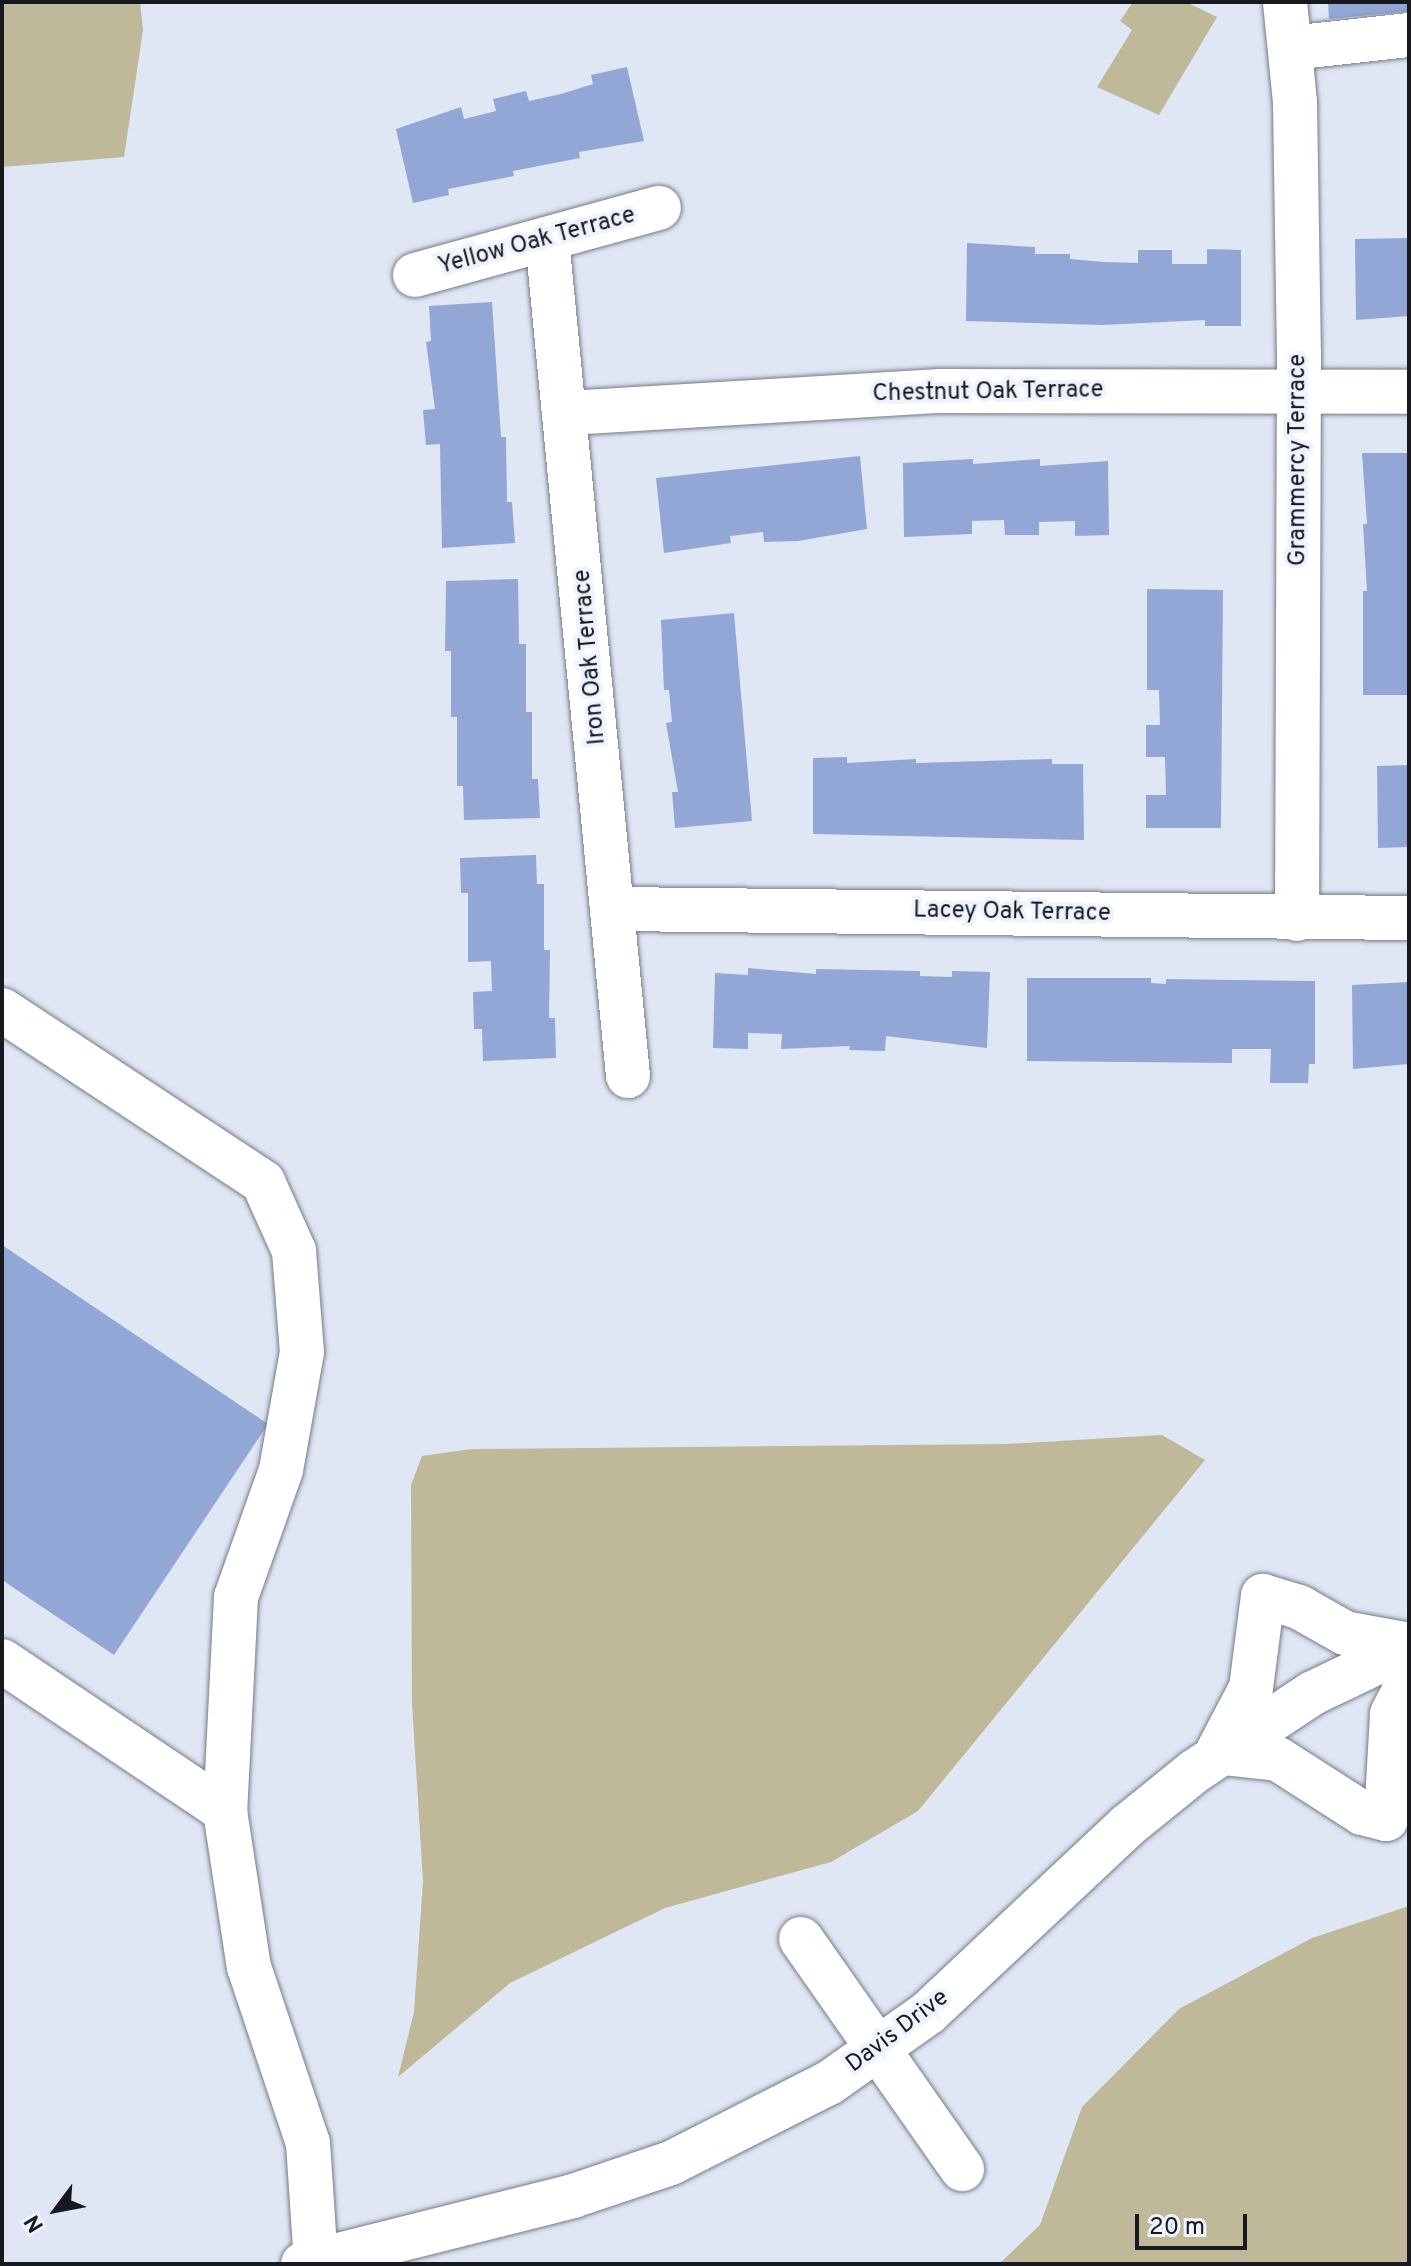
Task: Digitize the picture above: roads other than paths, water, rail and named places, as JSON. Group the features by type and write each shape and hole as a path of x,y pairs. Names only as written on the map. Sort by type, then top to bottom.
{"street":[{"name":"Grammercy Terrace","path":"1285,2 1291,48 1300,391 1297,919"},
{"path":"1291,48 1409,35"},
{"name":"Yellow Oak Terrace","path":"415,275 659,208"},
{"name":"Iron Oak Terrace","path":"547,239 568,413 628,1076"},
{"name":"Chestnut Oak Terrace","path":"568,413 940,391 1409,392"},
{"name":"Lacey Oak Terrace","path":"615,909 1409,918"},
{"path":"2,1010 263,1182 294,1251 302,1352 281,1470 236,1597 225,1811 249,1967 308,2143 312,2262"},
{"path":"1409,1646 1345,1633 1299,1607 1263,1596 1251,1688 1217,1756 1278,1759 1362,1813 1386,1819 1392,1714 1409,1680"},
{"name":"Davis Drive","path":"312,2262 573,2196 671,2163 829,2083 938,2004 1127,1826 1217,1756 1313,1693 1409,1646"},
{"path":"2,1661 225,1811"},
{"path":"801,1939 962,2169"}]}
